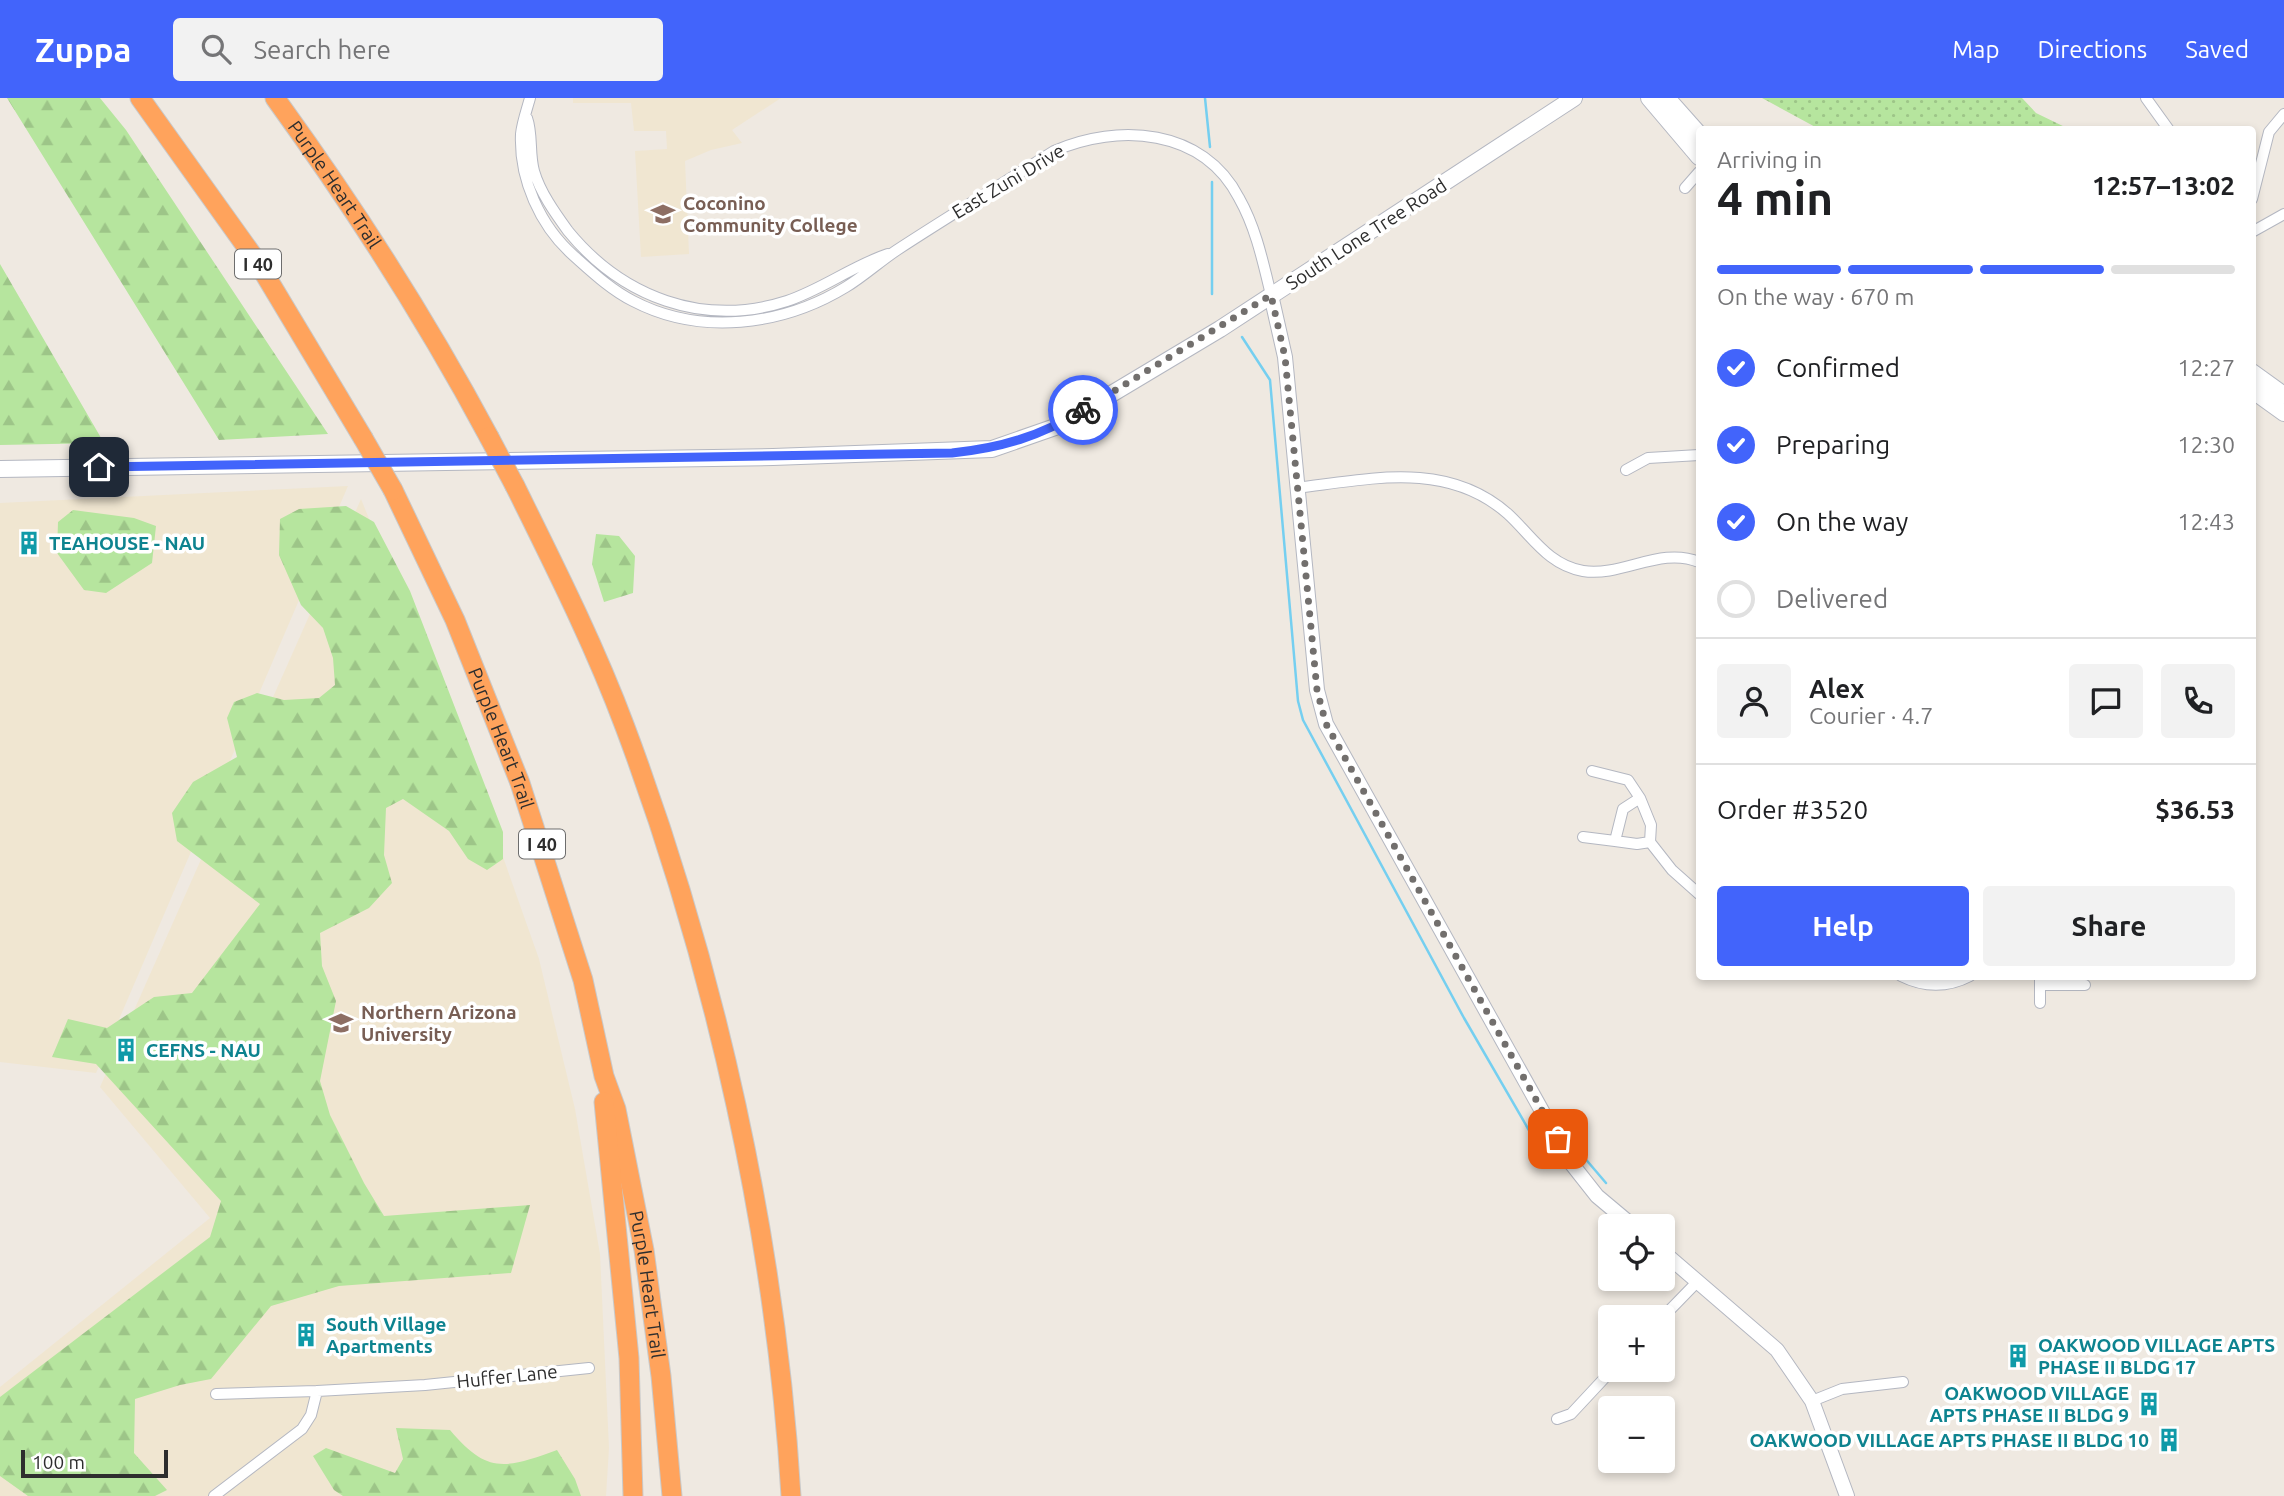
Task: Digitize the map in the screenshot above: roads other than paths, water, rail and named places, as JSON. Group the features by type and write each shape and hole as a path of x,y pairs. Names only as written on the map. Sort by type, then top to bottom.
{"highway":[{"name":"Purple Heart Trail","path":"140,98 258,263 393,490 455,620 520,783 580,970 604,1076 616,1109 644,1250 661,1376 672,1496"},
{"name":"Purple Heart Trail","path":"275,98 351,203 445,355 515,486 573,604 625,727 706,980 738,1118 769,1287 791,1496"},
{"path":"604,1076 629,1358 633,1492"}],"main road":[{"name":"South Lone Tree Road","path":"0,469 773,457 992,449 1058,426 1271,295 1574,98"},
{"path":"1649,98 1696,153"},
{"path":"1667,98 1696,131"},
{"path":"2256,375 2284,395"},
{"path":"2256,393 2284,413"}],"street":[{"name":"East Zuni Drive","path":"530,98 527,118 521,130 524,173 541,215 553,233 569,251 612,288 660,314 713,323 770,318 818,302 844,288 894,252 1054,151 1080,139 1103,134 1148,135 1174,142 1201,156 1238,195 1254,229 1285,357 1317,690 1326,724 1571,1163 1597,1196 1618,1214"},
{"path":"2146,98 2166,126"},
{"path":"2256,183 2269,132 2284,114"},
{"path":"1685,188 1696,175"},
{"path":"2256,230 2284,214"},
{"path":"1626,470 1648,458 1696,456"},
{"path":"1297,488 1401,476 1434,478 1488,500 1521,527 1546,555 1573,568 1609,571 1667,557 1696,562"},
{"path":"1592,771 1629,780 1651,825 1650,842 1672,870 1696,891"},
{"path":"1615,841 1623,809 1640,798"},
{"path":"1583,837 1637,844 1650,842"},
{"path":"1908,980 1915,984 1941,986 1958,980"},
{"path":"2040,1003 2040,981 2065,981 2085,985"},
{"path":"1675,1262 1777,1350 1812,1401 1847,1496"},
{"path":"1675,1305 1698,1281"},
{"name":"Huffer Lane","path":"216,1394 425,1385 589,1368"},
{"path":"1557,1419 1571,1414 1601,1382"},
{"path":"1812,1401 1842,1389 1903,1382"},
{"path":"214,1496 302,1429 312,1415 317,1391"}],"waterway":[{"path":"1205,98 1210,147"},
{"path":"1212,182 1212,294"},
{"path":"1242,337 1270,380 1298,701 1303,720 1464,1018 1541,1151 1549,1154"},
{"path":"1577,1149 1606,1183"}],"place":[{"name":"Coconino Community College","path":"663,214"},
{"name":"TEAHOUSE - NAU","path":"29,543"},
{"name":"Northern Arizona University","path":"341,1023"},
{"name":"CEFNS - NAU","path":"126,1050"},
{"name":"South Village Apartments","path":"306,1335"},
{"name":"OAKWOOD VILLAGE APTS PHASE II BLDG 17","path":"2018,1356"},
{"name":"OAKWOOD VILLAGE APTS PHASE II BLDG 9","path":"2149,1404"},
{"name":"OAKWOOD VILLAGE APTS PHASE II BLDG 10","path":"2169,1440"}]}
